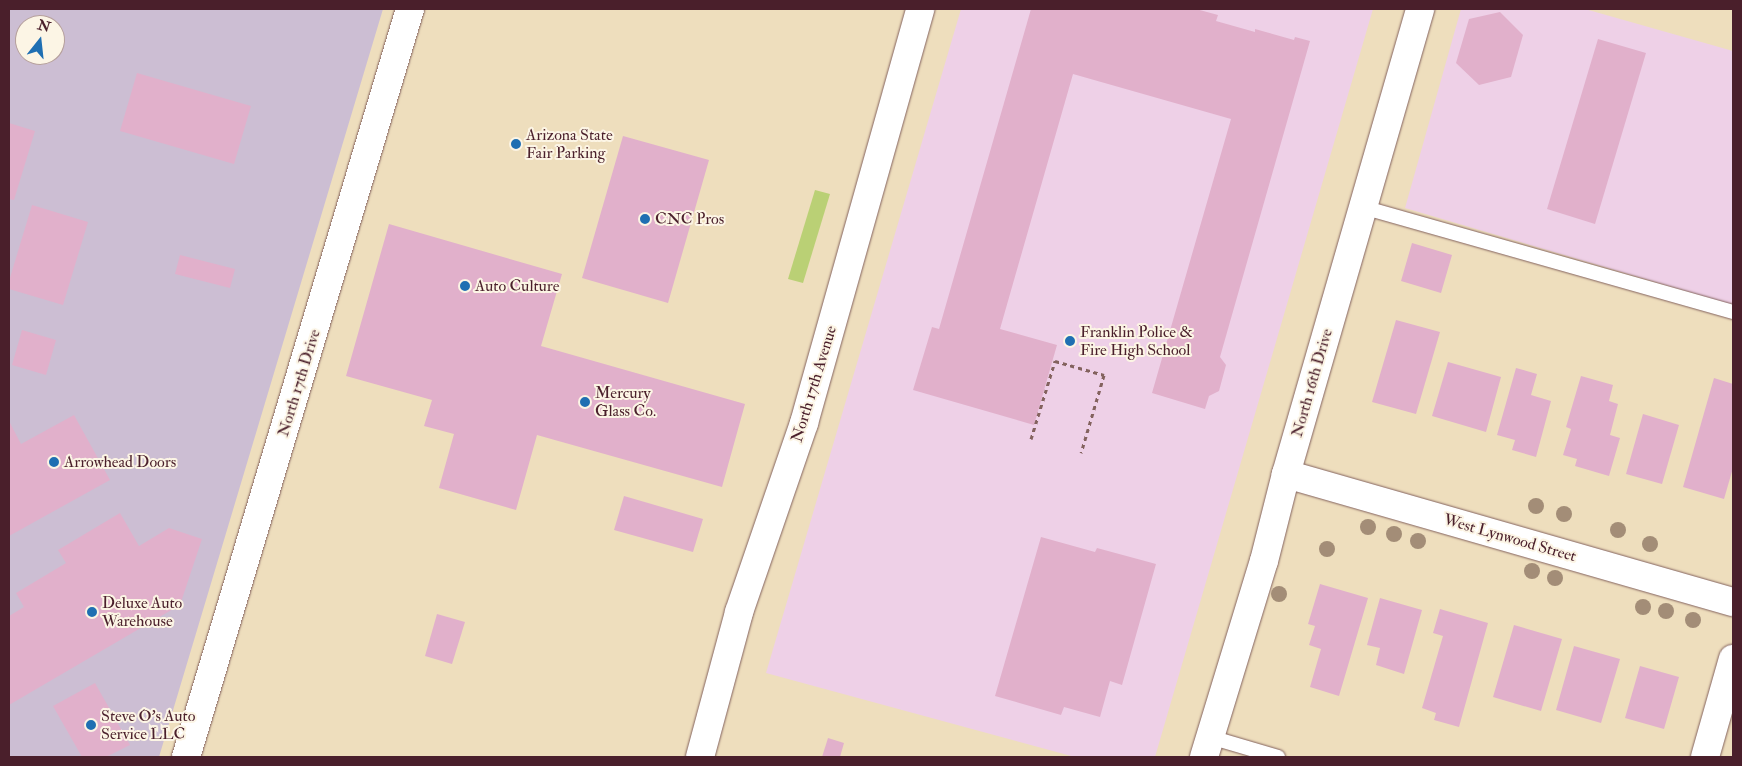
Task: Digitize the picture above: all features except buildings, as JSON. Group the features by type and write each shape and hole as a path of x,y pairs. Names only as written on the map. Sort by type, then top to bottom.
{"street":[{"name":"North 17th Drive","path":"186,757 410,9"},
{"name":"North 17th Avenue","path":"700,757 739,612 804,423 920,9"},
{"name":"North 16th Drive","path":"1207,747 1264,560 1286,474 1420,9"},
{"name":"West Lynwood Street","path":"1286,474 1733,602"},
{"path":"1705,757 1733,659"}],"lane":[{"path":"1362,207 1733,312"},
{"path":"1207,747 1278,757"}],"path":[{"path":"1031,439 1055,361 1104,374 1081,453"}],"shaded area":[{"path":"9,9 383,9 159,757 9,757"},
{"name":"Franklin Police & Fire High School","path":"961,9 1373,9 1155,757 1075,757 766,673"},
{"path":"1461,9 1585,9 1733,51 1733,305 1405,208"}],"green space":[{"path":"815,190 830,194 803,283 788,279"}],"place":[{"name":"Arizona State Fair Parking","path":"516,144"},
{"name":"CNC Pros","path":"645,219"},
{"name":"Auto Culture","path":"465,286"},
{"name":"Franklin Police & Fire High School","path":"1070,341"},
{"name":"Mercury Glass Co.","path":"585,402"},
{"name":"Arrowhead Doors","path":"54,462"},
{"name":"Deluxe Auto Warehouse","path":"92,612"},
{"name":"Steve O's Auto Service LLC","path":"91,725"}]}
